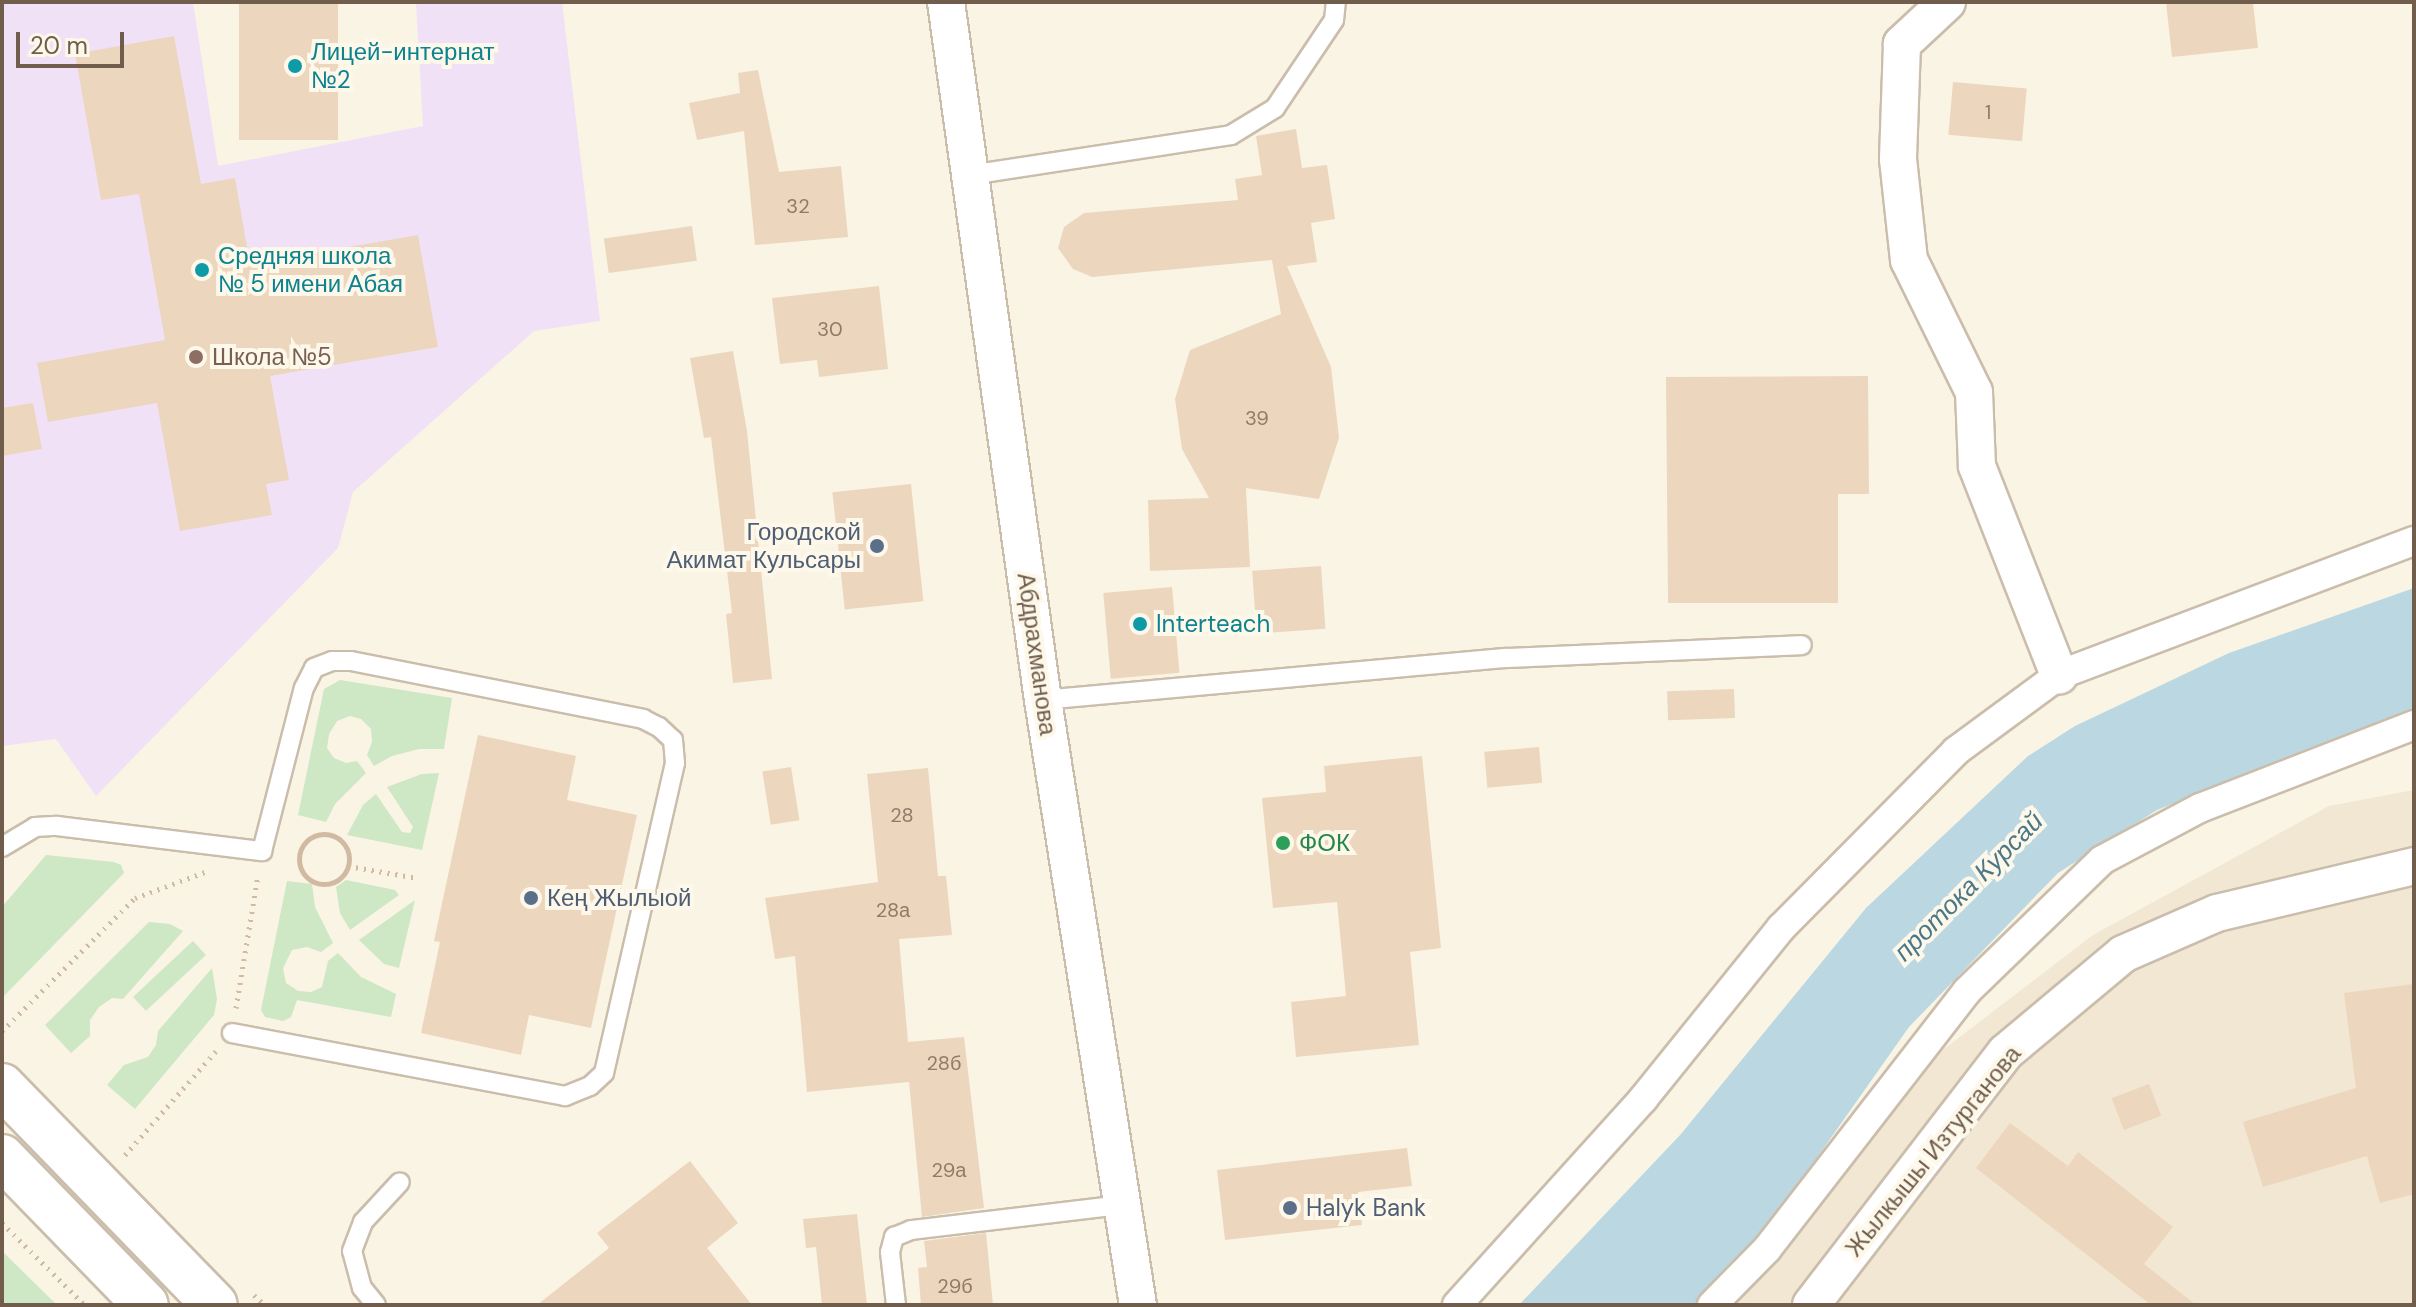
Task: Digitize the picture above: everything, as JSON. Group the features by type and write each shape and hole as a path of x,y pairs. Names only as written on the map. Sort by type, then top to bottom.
{"street":[{"name":"Абдрахманова","path":"946,2 1043,700 1138,1305"},
{"path":"1947,2 1902,44 1898,159 1909,260 1974,392 1977,466 2059,675"},
{"path":"1457,1305 1643,1099 1781,928 1956,751 2059,675 2414,541"},
{"path":"1712,1305 1767,1249 1967,991 2102,860 2200,808 2414,725"},
{"name":"Жылкышы Изтурганова","path":"1811,1305 2006,1052 2123,954 2217,913 2414,866"},
{"path":"2,1086 215,1305"},
{"path":"2,1157 146,1305"}],"lane":[{"path":"970,175 1231,135 1275,108 1328,30 1336,2"},
{"path":"1043,700 1506,658 1802,645"},
{"path":"2,847 35,827 57,826 262,851 304,688 314,668 332,661 351,661 643,719 659,727 673,740 675,763 604,1073 590,1086 565,1096 232,1033"},
{"path":"376,1305 362,1288 352,1251 363,1222 400,1182"},
{"path":"896,1305 890,1252 894,1237 902,1233 1122,1205"}],"path":[{"path":"319,835 336,837 347,849 348,866 339,879 331,883 316,882 300,866 301,850 319,835"},
{"path":"2,1031 135,898 262,851 232,1033 120,1162"},
{"path":"348,866 418,878"},
{"path":"2,1223 85,1305"}],"shaded area":[{"path":"2,2 193,2 218,166 423,126 416,2 562,2 600,321 534,331 353,492 338,548 96,796 56,739 2,746"},
{"path":"2414,790 2414,1305 1729,1305 1905,1079 2093,935 2329,806"}],"green space":[{"path":"340,680 452,698 444,749 419,749 392,756 374,766 367,755 372,742 371,729 361,719 350,716 337,721 329,734 327,748 334,758 346,763 357,761 366,773 335,804 326,822 298,815 324,689"},
{"path":"439,773 422,850 347,835 363,805 376,794 402,832 410,833 413,827 387,787 422,774"},
{"path":"46,855 114,862 121,865 124,873 2,998 2,907"},
{"path":"346,880 395,890 399,895 350,930 340,913 336,887"},
{"path":"287,881 312,884 315,907 333,943 321,952 307,947 292,950 283,968 286,983 298,991 311,992 322,987 328,961 338,953 361,977 396,994 391,1017 297,1000 291,1017 283,1021 265,1017 261,1010"},
{"path":"415,900 399,968 384,964 359,940"},
{"path":"149,922 170,924 183,931 123,999 112,998 99,1007 90,1020 90,1036 71,1053 45,1025"},
{"path":"193,941 206,955 146,1011 133,997"},
{"path":"212,968 217,999 214,1015 135,1109 107,1085 124,1065 148,1057 156,1045 158,1031"},
{"path":"2,1251 57,1305 2,1305"}],"water":[{"name":"протока Курсай","path":"2414,588 2414,709 2157,810 2058,873 1909,1027 1759,1240 1695,1305 1519,1305 1681,1134 1866,908 2028,756 2075,726 2229,653"}],"building":[{"name":"Лицей-интернат №2","path":"239,2 338,2 338,140 239,140"},
{"path":"2166,2 2253,2 2258,48 2172,57"},
{"name":"Средняя школа № 5 имени Абая","path":"174,36 201,184 235,178 250,264 418,235 438,347 270,376 289,480 266,484 272,515 180,531 157,403 48,422 37,363 165,340 139,194 101,200 75,54"},
{"path":"758,70 779,172 841,166 848,237 755,245 744,131 697,140 689,103 740,93 738,73"},
{"path":"1953,82 2027,88 2022,141 1948,135"},
{"path":"1296,129 1302,168 1327,165 1335,219 1311,223 1317,262 1287,266 1331,367 1339,438 1319,499 1246,488 1250,567 1150,571 1148,500 1209,498 1182,449 1175,399 1190,350 1281,314 1272,260 1092,277 1073,269 1058,248 1064,227 1084,213 1238,200 1235,179 1262,175 1256,136"},
{"path":"692,226 697,261 609,273 604,238"},
{"path":"879,286 888,369 819,377 817,360 780,364 772,298"},
{"path":"733,351 747,431 772,679 733,683 726,614 732,613 711,437 704,438 690,358"},
{"path":"1868,376 1869,494 1838,494 1838,603 1668,603 1666,377"},
{"path":"33,403 42,449 2,456 2,408"},
{"name":"Городской Акимат Кульсары","path":"911,484 923,601 845,610 832,492"},
{"path":"1321,566 1325,629 1257,634 1252,571"},
{"name":"Interteach","path":"1172,587 1179,673 1111,679 1103,593"},
{"path":"1734,689 1735,718 1668,720 1667,691"},
{"name":"Кең Жылыой","path":"478,735 576,756 567,800 637,815 591,1028 529,1015 521,1055 421,1033 440,942 434,941"},
{"path":"1539,747 1542,783 1487,788 1484,752"},
{"path":"1422,756 1441,948 1410,952 1419,1045 1296,1057 1291,1002 1346,996 1337,902 1273,908 1262,798 1326,792 1324,766"},
{"path":"791,767 799,820 771,825 762,772"},
{"path":"928,768 938,876 946,876 952,935 899,939 908,1042 964,1037 984,1208 922,1217 909,1082 807,1092 795,956 775,959 765,898 878,882 867,774"},
{"path":"2414,984 2414,1194 2380,1203 2367,1156 2263,1187 2243,1122 2356,1088 2344,993"},
{"path":"2149,1084 2161,1116 2124,1130 2112,1098"},
{"path":"2010,1123 2068,1166 2078,1152 2173,1227 2144,1264 2196,1305 2151,1305 1976,1168"},
{"name":"Halyk Bank","path":"1407,1148 1412,1186 1358,1192 1362,1225 1225,1240 1217,1170"},
{"path":"690,1161 738,1223 707,1248 752,1305 537,1305 609,1248 597,1233"},
{"path":"857,1214 867,1305 822,1305 816,1247 806,1248 803,1219"},
{"path":"986,1233 993,1305 921,1305 918,1268 927,1267 924,1241"}],"place":[{"name":"Лицей-интернат №2","path":"295,66"},
{"name":"Средняя школа № 5 имени Абая","path":"202,270"},
{"name":"Школа №5","path":"196,357"},
{"name":"Городской Акимат Кульсары","path":"877,546"},
{"name":"Interteach","path":"1140,624"},
{"name":"ФОК","path":"1283,843"},
{"name":"Кең Жылыой","path":"531,898"},
{"name":"Halyk Bank","path":"1290,1208"}]}
